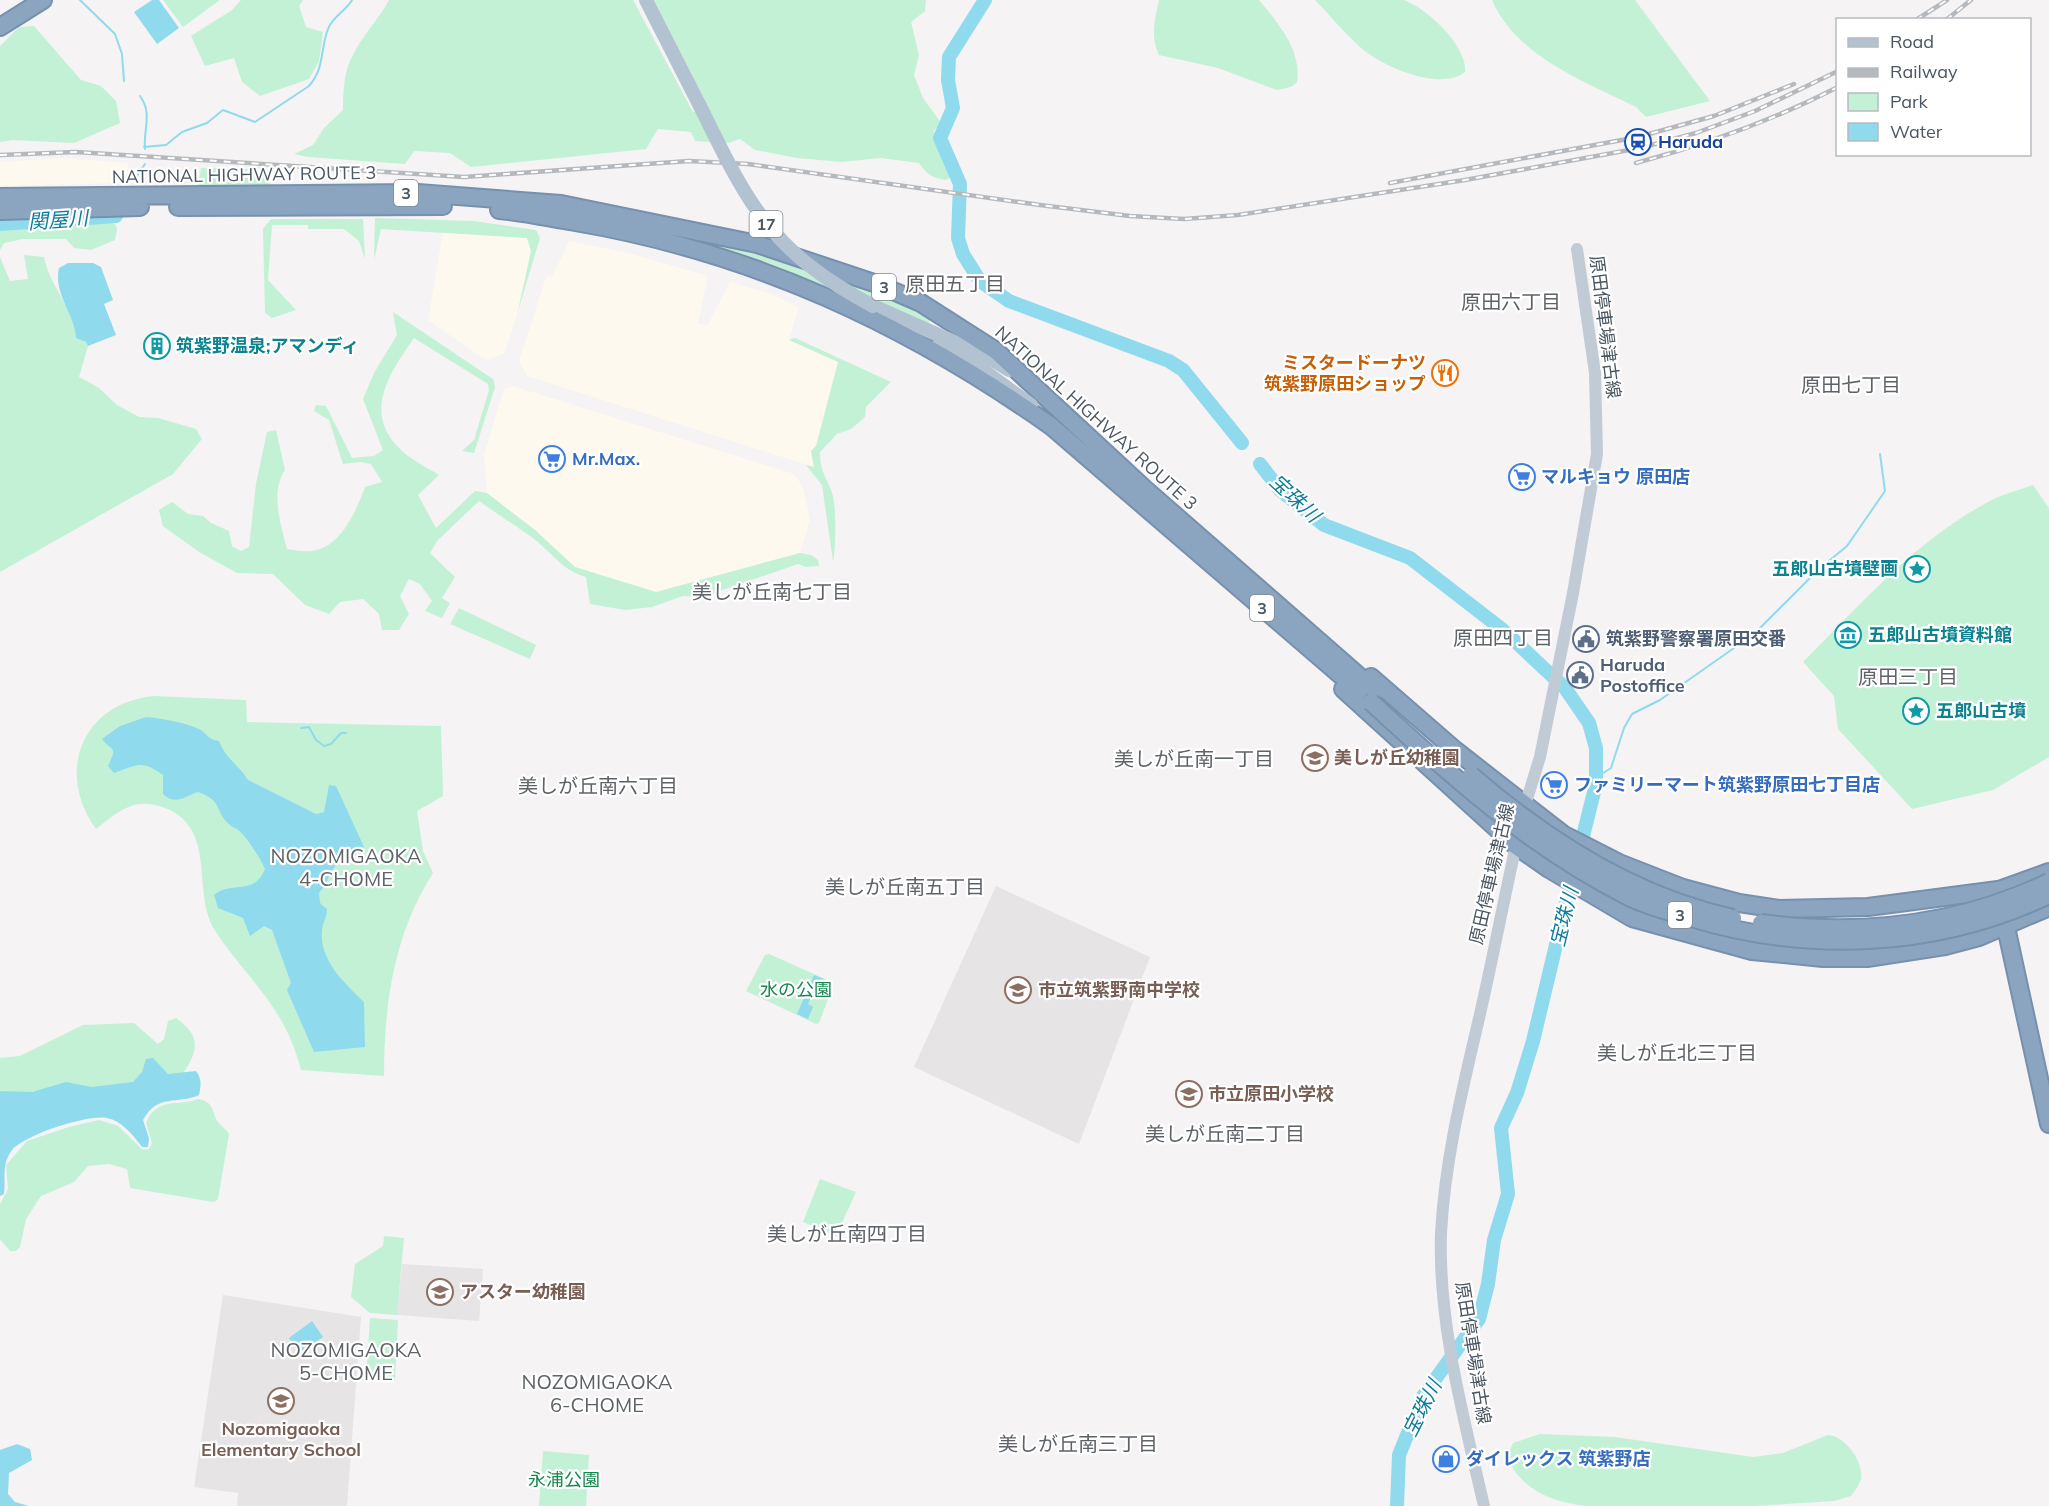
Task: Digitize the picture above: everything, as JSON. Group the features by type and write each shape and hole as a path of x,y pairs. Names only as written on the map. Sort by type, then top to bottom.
{"highway":[{"path":"0,25 24,0"},
{"path":"0,25 43,0"},
{"name":"NATIONAL HIGHWAY ROUTE 3","path":"0,197 418,193 561,204 757,244 877,284 921,303 996,351 1139,493"},
{"name":"NATIONAL HIGHWAY ROUTE 3","path":"0,211 415,204 508,211 628,231 726,258 828,296 938,353 998,389 1051,426 1165,512 1380,703 1511,824 1588,875 1629,897 1714,925 1797,940 1842,942 1879,941 1959,927 2049,895"},
{"name":"NATIONAL HIGHWAY ROUTE 3","path":"1165,512 1187,544 1380,703 1544,833 1593,864 1674,901 1718,915 1801,928 1878,929 1916,924 1985,908 2049,882"},
{"path":"1380,703 1455,750 1573,840 1618,863 1683,888 1739,903 1779,909 1868,907 1998,890"},
{"path":"1380,703 1516,846 1549,869 1632,918 1752,951 1822,958 1868,958 1930,950 2006,926 2049,907"},
{"path":"1544,833 1618,871 1652,884 1713,901 1812,920 1834,921 1931,910 1972,901 2049,872"},
{"path":"1998,890 2049,1124"},
{"path":"1629,897 1646,912 1709,935 1781,947 1825,951 1930,950"}],"main road":[{"name":"17","path":"646,0 740,187 787,249 816,273 873,306 1004,366 1055,408"},
{"name":"原田停車場津古線","path":"1484,1506 1456,1378 1444,1306 1441,1234 1447,1171 1458,1105 1525,805 1540,757 1573,593 1597,454 1594,362 1577,249"},
{"name":"17","path":"890,314 1009,387 1029,402 1051,426"}],"shaded area":[{"path":"62,158 128,163 128,173 120,176 118,183 0,186 0,162"},
{"path":"443,232 527,238 531,251 518,311 505,353 487,361 428,320"},
{"path":"569,241 629,253 708,276 698,323 707,326 730,282 766,292 799,307 789,340 839,362 816,447 811,451 814,467 527,376 519,361 546,277 553,275"},
{"path":"513,386 794,474 803,487 810,520 800,553 656,592 575,567 535,530 487,493 484,455 504,389"},
{"path":"996,886 1150,957 1079,1144 914,1067"},
{"name":"アスター幼稚園","path":"402,1264 483,1269 479,1321 397,1315"},
{"name":"Nozomigaoka Elementary School","path":"223,1295 361,1317 347,1506 237,1506 238,1493 194,1487"}],"green space":[{"path":"163,0 220,0 183,27"},
{"path":"241,0 303,0 299,6 306,27 323,32 319,61 309,79 260,96 242,82 234,58 205,66 191,36 232,10"},
{"path":"389,0 633,0 693,112 708,106 654,0 926,0 925,11 911,22 919,55 914,75 923,98 941,123 934,131 936,142 952,175 947,180 938,178 928,173 919,163 881,158 842,162 797,158 755,150 740,139 728,143 695,141 691,132 658,129 646,149 471,167 450,153 414,151 405,164 294,154 313,145 324,128 343,110 345,82 350,61"},
{"path":"1159,0 1259,0 1281,28 1292,48 1298,70 1297,82 1291,87 1277,90 1218,68 1159,55 1154,35"},
{"path":"1315,0 1404,0 1413,4 1434,19 1453,40 1460,51 1465,72 1441,79 1426,78 1396,69 1360,47"},
{"path":"1492,0 1635,0 1710,101 1646,117 1636,107 1574,77 1535,52 1517,37 1503,20"},
{"path":"34,26 81,80 101,86 116,101 120,123 74,143 13,140 0,142 0,46 19,27"},
{"path":"201,168 269,170 270,186 198,186"},
{"path":"375,218 473,221 536,230 540,238 518,311 531,251 527,238 381,229 374,260"},
{"path":"271,219 363,219 365,259 359,241 344,229 308,229 308,225 272,225 268,280 296,310 272,318 265,313 263,229"},
{"path":"105,221 115,224 117,229 115,240 91,250 74,248 66,239 23,239 4,243 0,250 0,227"},
{"path":"645,227 750,248 872,288 932,318 927,325 872,298 864,306 745,256"},
{"path":"24,255 44,257 51,278 75,327 76,338 87,342 88,346 79,377 99,388 117,405 139,417 158,418 196,429 202,439 173,474 0,572 0,257 10,281 28,279"},
{"path":"393,312 493,379 495,387 474,453 462,451 474,440 489,390 488,384 414,338 389,379 381,407 383,421 389,435 404,453 439,475 418,495 436,528 475,491 487,493 535,530 575,567 656,592 800,553 811,555 818,560 819,566 806,567 798,564 702,597 683,596 652,607 625,610 590,604 586,577 570,570 530,536 479,501 438,540 430,553 455,577 442,598 450,603 442,618 425,611 432,601 420,584 409,579 400,596 409,614 399,630 382,630 379,614 363,599 340,602 329,614 305,605 273,574 237,573 199,552 163,526 159,510 172,502 188,514 203,516 211,523 229,531 232,546 241,551 249,547 256,484 267,432 276,430 285,470 278,488 278,509 287,549 308,551 322,548 339,536 352,517 365,487 382,482 371,464 360,462 343,464 329,420 314,411 316,405 326,406 352,458 374,456 383,450 363,399 374,373 397,335"},
{"path":"795,338 891,382 866,407 865,417 851,429 837,434 820,452 823,471 834,502 833,561 822,485 806,465 814,467 811,451 816,446 838,362 789,340"},
{"path":"2033,485 2049,508 2049,757 1993,790 1912,809 1838,729 1834,696 1803,662 1891,574 1938,534 1963,516 1990,501"},
{"path":"459,608 536,645 530,659 450,624"},
{"path":"154,696 246,700 247,722 441,726 443,796 417,811 423,851 433,873 409,920 400,945 389,996 384,1076 301,1070 294,1048 276,1011 216,932 205,900 198,846 192,831 182,818 165,808 154,805 136,805 120,811 96,829 84,807 78,785 77,764 83,744 93,726 109,712 129,701"},
{"name":"水の公園","path":"769,954 832,982 833,986 819,1023 816,1024 746,991 765,955"},
{"path":"176,1018 191,1032 195,1046 194,1053 180,1078 146,1078 123,1087 49,1090 0,1096 0,1058 20,1056 83,1025 134,1023 158,1044 164,1039 168,1021"},
{"path":"198,1099 208,1103 217,1120 229,1134 218,1199 214,1202 130,1188 127,1169 109,1164 88,1166 74,1182 41,1196 26,1219 20,1247 16,1251 10,1251 0,1239 0,1204 8,1189 6,1165 27,1141 99,1120 118,1126 143,1150 149,1149 152,1143 146,1123 156,1109 169,1104"},
{"path":"820,1179 856,1192 836,1236 803,1222"},
{"path":"384,1236 404,1238 397,1315 370,1313 351,1297 355,1264 383,1246"},
{"path":"370,1318 398,1320 395,1381 366,1379"},
{"path":"1540,1434 1615,1437 1753,1457 1783,1453 1828,1435 1841,1440 1852,1451 1859,1465 1861,1479 1851,1496 1834,1501 1755,1506 1586,1506 1550,1498 1539,1493 1513,1469 1507,1457 1513,1443"},
{"name":"永浦公園","path":"543,1451 589,1455 586,1506 539,1506"}],"water":[{"path":"152,0 159,0 179,28 157,44 134,12"},
{"path":"68,263 93,263 101,267 113,300 104,304 116,335 88,346 86,342 76,338 75,329 59,287 59,268"},
{"path":"146,717 173,721 199,729 212,739 219,741 248,780 316,814 324,812 329,785 336,786 364,847 336,865 319,893 320,903 327,909 322,928 322,942 335,971 364,1002 365,1047 314,1052 287,990 291,983 272,930 264,926 250,936 243,918 218,908 214,895 221,891 255,883 265,869 249,842 241,832 225,820 215,803 206,795 198,792 176,800 167,798 163,794 163,775 150,767 139,765 114,773 108,766 113,752 102,739 120,726"},
{"path":"814,975 826,980 820,993 814,991 808,1004 813,1007 808,1019 797,1014"},
{"path":"153,1058 168,1074 196,1071 201,1085 199,1095 162,1103 149,1112 143,1120 149,1138 148,1147 142,1147 122,1125 107,1118 72,1122 29,1138 12,1150 5,1166 4,1194 0,1196 0,1091 32,1092 66,1082 92,1087 133,1082 142,1072 146,1059"},
{"path":"312,1321 323,1337 299,1354 289,1338"},
{"path":"17,1444 30,1449 32,1460 9,1473 8,1494 15,1502 29,1506 0,1506 0,1450"}],"waterway":[{"path":"80,0 115,34 122,54 124,81"},
{"path":"144,147 166,145 182,132 207,123 223,110 255,122 309,86 318,72 330,25 352,0"},
{"name":"宝珠川","path":"985,0 949,57 948,80 953,108 940,138 960,184 958,238 963,254 980,281 1009,301 1169,361 1183,370 1242,443"},
{"path":"140,96 147,115 145,149"},
{"path":"137,176 145,164"},
{"path":"123,182 128,177"},
{"name":"関屋川","path":"0,224 116,216"},
{"path":"1597,777 1611,768 1624,728 1632,714 1660,700 1754,634 1818,570 1847,546 1885,491 1880,454"},
{"name":"宝珠川","path":"1260,464 1280,490 1324,525 1410,558 1503,630 1565,688 1589,723 1596,748 1596,784 1579,852"},
{"path":"301,728 309,727 316,740 324,746 331,744 341,733 346,733"},
{"name":"宝珠川","path":"1397,1506 1399,1455 1423,1396 1479,1319 1488,1284 1494,1240 1508,1194 1501,1128 1517,1093 1533,1041 1573,874"}],"railway":[{"path":"1919,18 1947,0"},
{"path":"1948,18 1971,0"},
{"path":"0,155 76,152 464,177 689,161 748,164 1040,205 1130,216 1184,219 1238,215 1465,180 1640,148 1696,133 1755,111 1836,72"},
{"path":"1390,183 1638,137 1714,116 1794,84"},
{"path":"1636,163 1739,131 1789,111 1836,88"}],"place":[{"name":"Haruda","path":"1638,142"},
{"name":"筑紫野温泉;アマンディ","path":"157,346"},
{"name":"ミスタードーナツ 筑紫野原田ショップ","path":"1445,373"},
{"name":"Mr.Max.","path":"552,459"},
{"name":"マルキョウ 原田店","path":"1522,477"},
{"name":"五郎山古墳壁画","path":"1917,569"},
{"name":"五郎山古墳資料館","path":"1848,635"},
{"name":"筑紫野警察署原田交番","path":"1586,639"},
{"name":"Haruda Postoffice","path":"1580,675"},
{"name":"五郎山古墳","path":"1916,711"},
{"name":"美しが丘幼稚園","path":"1315,758"},
{"name":"ファミリーマート筑紫野原田七丁目店","path":"1554,785"},
{"name":"市立筑紫野南中学校","path":"1018,990"},
{"name":"市立原田小学校","path":"1189,1094"},
{"name":"アスター幼稚園","path":"440,1292"},
{"name":"Nozomigaoka Elementary School","path":"281,1401"},
{"name":"ダイレックス 筑紫野店","path":"1446,1459"}],"district":[{"name":"原田五丁目","path":"955,284"},
{"name":"原田六丁目","path":"1511,302"},
{"name":"原田七丁目","path":"1851,385"},
{"name":"美しが丘南七丁目","path":"772,592"},
{"name":"原田四丁目","path":"1503,638"},
{"name":"原田三丁目","path":"1908,677"},
{"name":"美しが丘南一丁目","path":"1194,759"},
{"name":"美しが丘南六丁目","path":"598,786"},
{"name":"NOZOMIGAOKA 4-CHOME","path":"346,868"},
{"name":"美しが丘南五丁目","path":"905,887"},
{"name":"美しが丘北三丁目","path":"1677,1053"},
{"name":"美しが丘南二丁目","path":"1225,1134"},
{"name":"美しが丘南四丁目","path":"847,1234"},
{"name":"NOZOMIGAOKA 5-CHOME","path":"346,1362"},
{"name":"NOZOMIGAOKA 6-CHOME","path":"597,1394"},
{"name":"美しが丘南三丁目","path":"1078,1444"}]}
